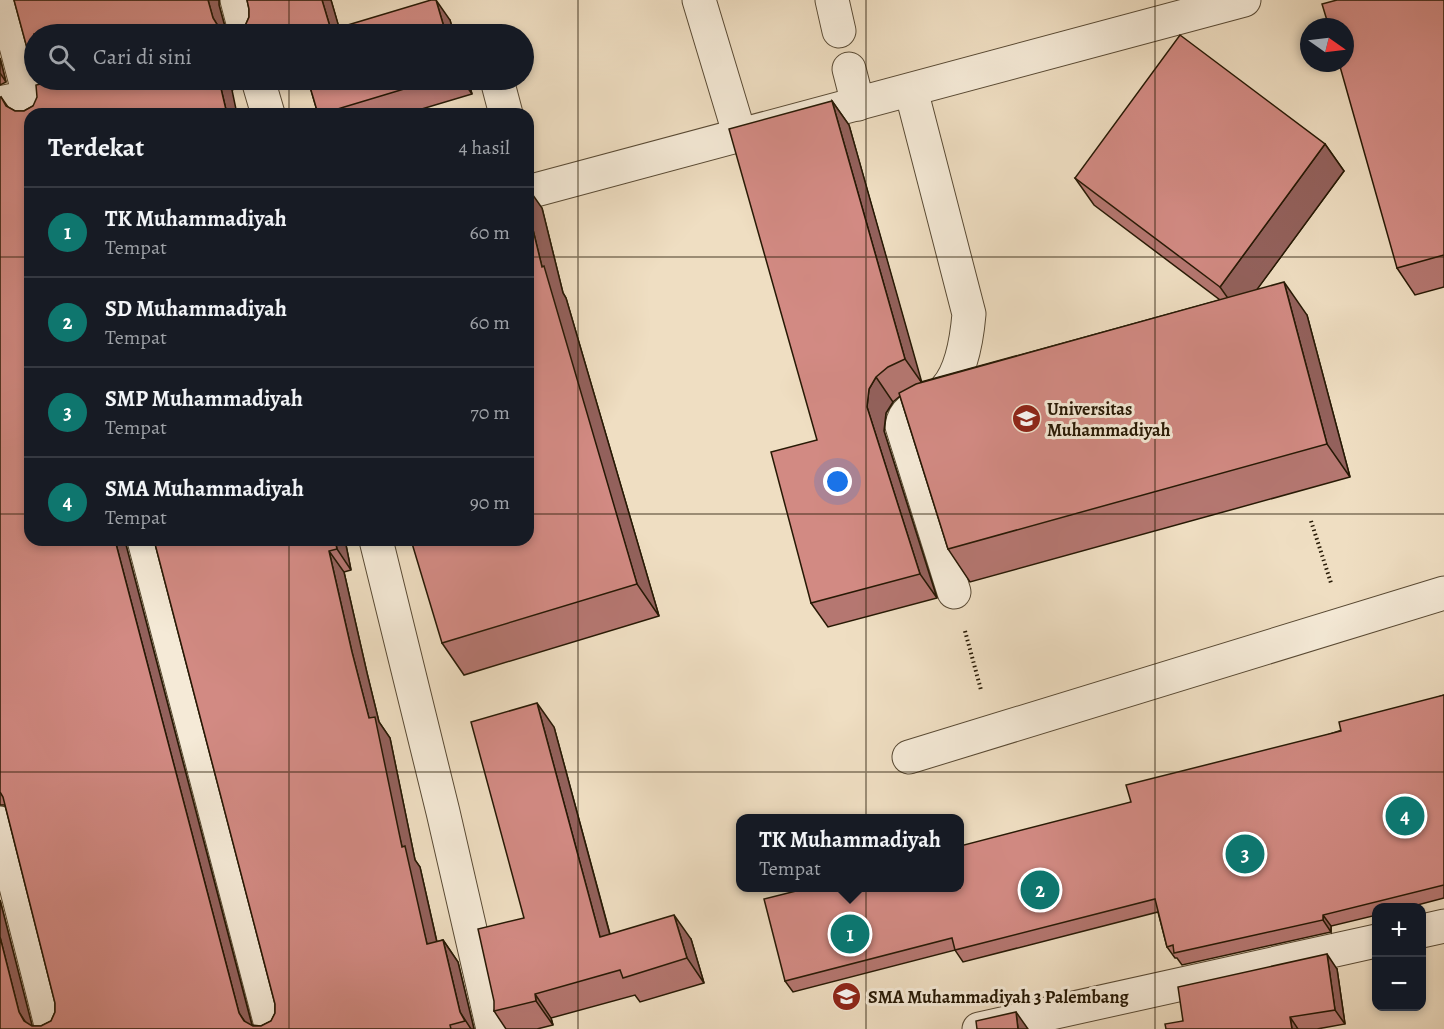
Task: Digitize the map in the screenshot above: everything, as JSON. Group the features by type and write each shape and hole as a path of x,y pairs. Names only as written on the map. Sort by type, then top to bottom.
{"street":[{"path":"4,0 21,103 55,90"},
{"path":"237,0 243,24"},
{"path":"699,0 740,136"},
{"path":"534,190 1244,0"},
{"path":"849,69 858,104"},
{"path":"261,90 266,108"},
{"path":"500,90 504,108"},
{"path":"911,90 969,314 968,330 956,372 948,387 944,392 909,411 903,417 902,426 954,592"},
{"path":"146,546 272,1029"},
{"path":"377,546 443,812 493,1029"},
{"path":"909,757 1444,593"},
{"path":"0,823 52,1029"},
{"path":"1426,930 1444,926"},
{"path":"979,1029 1372,942"}],"path":[{"path":"1311,521 1344,624"},
{"path":"954,592 982,694"}],"building":[{"path":"14,0 208,0 217,24 24,24 24,37"},
{"path":"247,0 322,0 329,24 246,24 249,17"},
{"path":"431,0 436,0 443,24 351,24"},
{"path":"1337,0 1444,0 1444,255 1397,268 1342,72 1354,72 1354,18 1326,18 1322,4"},
{"path":"1180,35 1325,144 1220,287 1075,178"},
{"path":"36,90 221,90 226,108 29,108 33,106 37,97"},
{"path":"311,90 401,90 341,108 316,108"},
{"path":"0,98 6,106 15,111 24,111 24,546 117,546 239,1013 244,1021 253,1026 261,1026 271,1021 275,1013 275,1004 156,546 336,546 337,549 329,551 352,652 369,718 375,717 402,847 405,846 427,944 443,940 460,1012 465,1021 450,1025 451,1029 0,1029 0,937 19,1012 24,1021 32,1026 41,1026 51,1021 55,1012 55,1003 0,792"},
{"path":"832,101 905,359 888,367 876,377 869,389 867,407 920,574 811,603 771,452 817,440 729,129"},
{"path":"534,234 637,584 442,643 413,546 534,546"},
{"path":"1284,282 1327,444 948,549 899,393 916,384"},
{"path":"1444,695 1444,885 1323,915 1323,920 1174,953 1173,945 1167,947 1155,899 955,950 952,938 785,981 764,899 792,892 964,892 964,845 1131,802 1126,785 1341,731 1339,722"},
{"path":"537,703 600,937 674,915 687,958 623,978 620,970 535,994 536,1001 494,1011 494,1001 478,929 524,918 471,722"},
{"path":"1327,954 1335,1010 1290,1017 1292,1029 1166,1029 1165,1024 1183,1021 1178,987"},
{"path":"1016,1012 1018,1029 977,1029 976,1021"}],"place":[{"name":"Universitas Muhammadiyah","path":"1026,419"},
{"name":"SMA Muhammadiyah","path":"1405,816"},
{"name":"SMP Muhammadiyah","path":"1245,854"},
{"name":"SD Muhammadiyah","path":"1040,890"},
{"name":"TK Muhammadiyah","path":"850,934"},
{"name":"SMA Muhammadiyah 3 Palembang","path":"847,997"}]}
